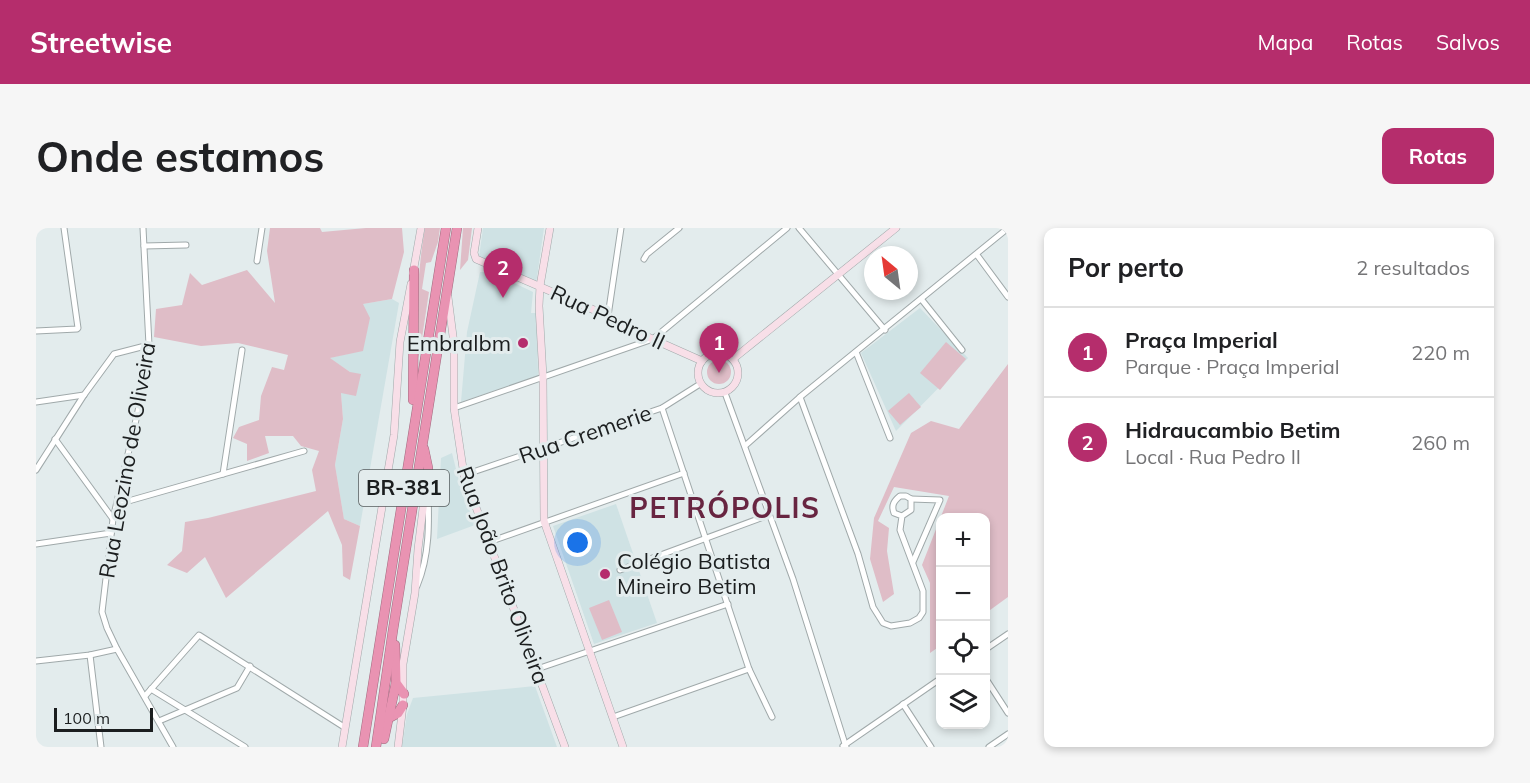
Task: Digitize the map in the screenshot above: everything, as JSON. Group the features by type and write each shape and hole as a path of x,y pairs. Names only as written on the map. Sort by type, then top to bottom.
{"highway":[{"name":"BR-381","path":"363,747 446,228"},
{"name":"BR-381","path":"376,747 457,228"},
{"name":"BR-381","path":"409,456 414,392 412,301 414,270"},
{"name":"BR-381","path":"423,444 428,468"},
{"path":"382,747 396,683 393,630"},
{"path":"396,683 404,694"},
{"path":"387,719 398,713 403,705"}],"street":[{"path":"36,331 76,329 79,325 64,228"},
{"name":"Rua Leozino de Oliveira","path":"143,228 149,345 144,386 113,519 102,612 106,628 117,649 173,747"},
{"path":"257,261 262,228"},
{"name":"BR-381","path":"344,727 394,435 400,342 421,228"},
{"name":"Rua Pedro II","path":"478,228 474,253 476,259 608,316 702,361"},
{"path":"550,228 540,286 544,521 623,747"},
{"path":"608,316 621,228"},
{"path":"644,259 679,228"},
{"path":"454,408 652,339 787,228"},
{"path":"799,228 885,330"},
{"path":"733,359 896,228"},
{"path":"746,445 800,397 1008,228"},
{"path":"144,246 186,245"},
{"path":"977,255 1008,297"},
{"name":"Rua João Brito Oliveira","path":"447,292 454,344 454,408 464,475 565,747"},
{"path":"922,300 962,350"},
{"path":"36,470 84,395 114,354 149,345"},
{"path":"223,474 242,350"},
{"path":"856,352 890,438"},
{"path":"721,353 733,359 737,364 738,378 731,389 725,393 711,393 700,384 698,372 702,361 707,356 721,353"},
{"name":"Rua Cremerie","path":"464,475 662,408 700,384"},
{"path":"725,393 746,445 810,629 844,746 936,682"},
{"path":"36,402 84,395"},
{"path":"800,397 858,554 873,607 883,623 891,626 902,626 919,618 923,612 923,591 900,530 902,516"},
{"path":"662,408 749,669 771,717"},
{"path":"55,439 113,519"},
{"path":"118,504 304,451"},
{"name":"BR-381","path":"398,747 404,694 403,664 415,593 417,549 428,468"},
{"path":"489,542 684,473"},
{"path":"902,516 894,513 892,506 900,496 911,499 939,500 913,562"},
{"path":"902,516 912,510 911,499"},
{"path":"620,570 769,515"},
{"path":"36,544 111,533"},
{"path":"537,669 728,604"},
{"path":"990,646 1008,634"},
{"path":"145,696 199,635 344,727 342,747"},
{"path":"36,661 90,655 117,649"},
{"path":"90,655 101,747"},
{"path":"159,721 237,688 250,666"},
{"path":"613,717 749,669"},
{"path":"990,685 1008,713"},
{"path":"152,689 245,747"},
{"path":"903,704 931,747"},
{"path":"989,747 1008,734"}],"shaded area":[{"path":"270,228 320,228 322,232 402,228 404,252 392,299 363,304 370,318 363,351 330,358 350,372 361,374 356,396 341,393 343,419 335,465 344,519 360,526 350,580 343,576 342,545 328,511 226,598 205,557 187,573 167,565 182,551 185,522 316,491 312,470 319,451 301,446 293,436 265,436 269,453 247,461 247,444 233,438 239,427 259,420 261,396 272,367 284,370 288,355 238,343 201,346 154,337 156,309 182,305 190,273 202,285 247,270 275,303 267,251"},
{"path":"425,228 440,228 431,262 426,263 422,289 429,292 417,362 418,295"},
{"path":"463,228 472,228 468,260 460,270"},
{"path":"483,228 544,228 536,284 479,257"},
{"path":"480,272 491,272 533,292 531,313 537,313 538,376 461,402 467,332"},
{"path":"392,299 399,303 360,526 344,519 335,465 343,419 341,393 350,372 329,358 363,350 362,304"},
{"path":"920,308 968,358 896,431 861,353"},
{"path":"946,342 966,359 940,390 920,373"},
{"path":"714,360 724,360 731,367 731,377 724,384 714,384 707,377 707,367"},
{"path":"1008,364 1008,597 990,610 990,513 942,513 949,496 894,487 878,521 889,528 887,551 894,594 883,602 870,559 874,518 911,433 931,421 959,429"},
{"path":"909,393 921,407 900,425 888,411"},
{"path":"452,453 460,485 475,525 437,539 441,458"},
{"name":"Colégio Batista Mineiro Betim","path":"616,504 657,623 594,644 553,526"},
{"path":"936,529 936,649 930,653 930,583 922,565"},
{"path":"609,600 622,632 602,640 589,608"},
{"path":"535,686 557,747 402,747 407,714 413,698"}],"place":[{"name":"Hidraucambio Betim","path":"503,298"},
{"name":"Embralbm","path":"523,343"},
{"name":"Praça Imperial","path":"719,373"},
{"name":"Colégio Batista Mineiro Betim","path":"605,574"}],"district":[{"name":"PETRÓPOLIS","path":"725,508"}]}
